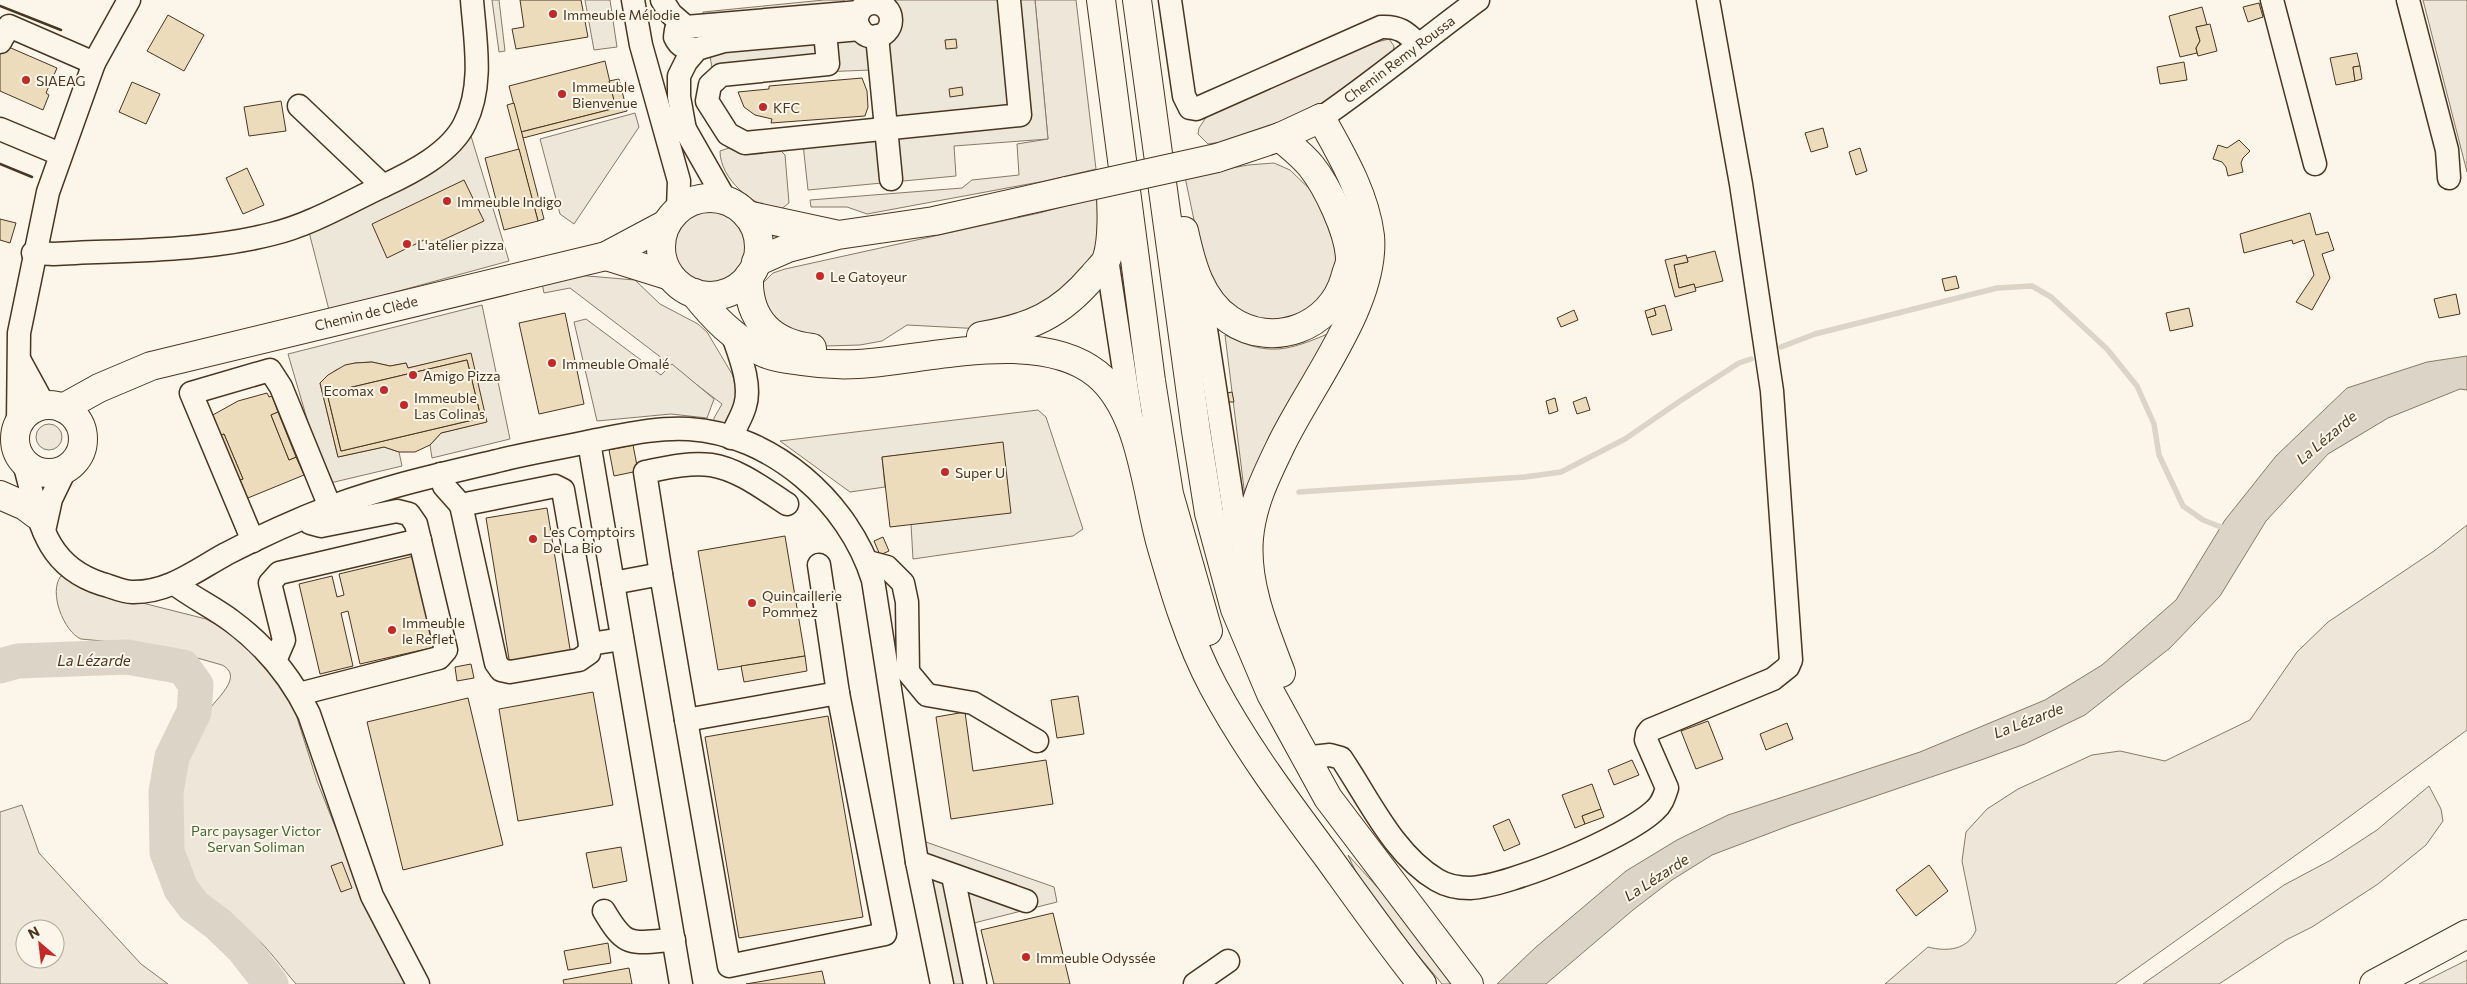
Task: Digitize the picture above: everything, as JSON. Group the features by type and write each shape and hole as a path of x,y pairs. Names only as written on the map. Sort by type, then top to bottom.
{"main road":[{"path":"737,208 756,229 759,245 748,293 755,314 768,331 781,340 795,346 828,350 872,348 968,339 1027,327 1077,295 1107,259 1112,208 1099,99 1099,0"},
{"path":"1099,0 1151,381 1169,494 1203,618 1230,690 1292,808"},
{"path":"1137,0 1188,248 1198,283 1228,319 1249,331 1270,334 1299,329 1326,313 1341,293 1350,260 1342,226 1328,193 1310,165 1280,137"},
{"path":"1137,0 1188,379 1209,514 1236,609 1272,694 1328,798 1469,984"},
{"path":"838,235 737,208 713,198 698,199 672,217 661,237 660,251 663,264 670,276 681,287 694,293 709,296 724,294 738,287 753,269 788,248 838,235 934,221 1217,158 1280,137 1320,118 1351,176 1365,211 1370,237 1366,282 1342,335 1285,436 1261,485 1252,513 1249,539 1250,565 1256,600 1328,798"},
{"name":"Chemin de Clède","path":"62,412 129,375 165,362 606,256 672,217"},
{"path":"606,256 670,276"},
{"path":"694,293 717,322 732,334 763,353 780,358 819,364 857,364 975,351 1028,349 1055,353 1072,360 1098,375 1117,395 1133,431 1160,541 1185,622 1216,691 1247,745 1414,974"},
{"path":"0,482 19,456 29,411 62,412 83,439 80,452 66,468 49,473 19,456"},
{"path":"0,495 25,506 41,524"},
{"path":"2374,984 2467,934"}],"street":[{"path":"129,0 94,63 60,154 48,192 33,253 19,333 17,356 19,456 41,524 57,557 69,569 89,580 130,592 160,588 175,584 253,541 330,507 387,487 441,474 527,454 658,430 689,429 731,438 757,447 796,470 832,506 868,562 873,580 917,862 942,984"},
{"path":"33,253 54,254 210,245 273,234 316,218 417,170 456,138 466,123 478,67 472,0"},
{"path":"633,0 641,46 679,181 672,217"},
{"path":"652,71 653,10 655,0"},
{"path":"662,0 671,14 686,27"},
{"path":"825,32 828,64 721,75 710,85 707,100 728,134 745,143 1020,115 1009,0"},
{"path":"1170,0 1184,96 1190,108 1196,109 1381,27 1396,26 1406,32 1418,44"},
{"name":"Chemin Remy Roussa","path":"1320,118 1370,84 1418,44 1478,0"},
{"path":"1312,757 1330,756 1341,758 1389,831 1414,863 1438,880 1455,887 1472,888 1516,877 1576,854 1627,831 1642,821 1663,801 1667,788 1646,740 1650,730 1773,679 1788,667 1790,660 1772,390 1741,184 1708,0"},
{"path":"2272,0 2315,164"},
{"path":"2408,0 2447,150 2449,178"},
{"path":"869,16 825,32 724,41 697,49 685,48 678,44 674,37 676,30 686,27 869,16"},
{"path":"869,16 886,128 891,179"},
{"path":"0,42 9,26 94,63"},
{"path":"641,46 652,71 685,130 737,208"},
{"path":"685,130 678,97 679,76 686,62 697,49"},
{"path":"299,106 383,186"},
{"path":"0,129 60,154"},
{"path":"1107,259 1133,431"},
{"path":"1198,283 1234,518 1250,565"},
{"path":"731,438 746,404 747,389 741,361 732,334"},
{"path":"17,356 62,412"},
{"path":"253,541 192,393 270,370 282,386 330,507"},
{"path":"589,442 681,984"},
{"path":"787,504 747,478 711,465 678,466 644,472 729,966 885,934 838,693 820,565"},
{"path":"41,524 66,468"},
{"path":"441,474 444,486 461,505 496,663 501,670 510,672 579,660 589,653 590,644 563,490 555,486 461,505"},
{"path":"299,694 439,658 444,654 446,645 414,519 404,512 322,526 310,523 306,517"},
{"path":"275,662 284,640 270,583 273,577 279,573 420,540"},
{"path":"868,562 887,566 903,583 907,602 908,672 927,695 973,703 1037,741"},
{"path":"613,583 661,574"},
{"path":"175,584 232,621 258,642 299,694 309,714 372,896 418,984"},
{"path":"590,644 622,639"},
{"path":"686,720 838,693"},
{"path":"917,862 1026,902"},
{"path":"953,876 974,984"},
{"path":"604,911 620,936 632,942 674,940"},
{"path":"1195,984 1228,961"}],"green space":[{"path":"1035,0 1076,0 1096,169 1045,181 867,214 847,207 811,207 810,200 962,188 972,180 1019,175 1017,144 1048,139"},
{"path":"2423,0 2467,0 2467,172"},
{"path":"1389,39 1394,46 1393,53 1323,103 1284,126 1246,140 1208,144 1198,134 1199,128 1207,116 1373,43"},
{"path":"729,148 740,154 781,151 785,155 789,203 780,210 770,208 740,190 726,172 721,161 720,151"},
{"path":"1274,163 1290,170 1318,197 1335,238 1337,259 1335,275 1313,307 1296,316 1272,322 1231,311 1203,263 1185,177 1248,165"},
{"path":"1103,196 1103,218 1091,267 1064,295 983,329 907,325 882,341 860,345 825,346 803,342 763,308 762,284 773,273 785,269 1039,213"},
{"path":"709,212 723,215 735,223 743,235 746,249 743,263 735,275 723,283 709,286 695,283 683,275 675,263 672,249 675,235 683,223 695,215"},
{"path":"576,275 635,280 660,304 698,324 707,332 732,374 740,395 726,425 714,423 714,418 722,404 570,288 544,293 542,283"},
{"path":"1330,333 1295,393 1245,497 1225,335 1254,347 1278,349 1302,344"},
{"path":"49,424 59,427 62,437 59,447 49,450 39,447 36,437 39,427"},
{"path":"2467,525 2467,730 2334,828 2115,984 1885,984 1928,947 1935,949 1956,948 1968,942 1972,937 1976,930 1962,861 1966,832 1987,809 2018,789 2092,755 2120,751 2165,761 2250,720 2297,652 2328,622 2434,551"},
{"name":"Parc paysager Victor Servan Soliman","path":"61,576 65,576 91,590 206,619 232,633 270,668 294,708 317,781 375,927 405,984 296,984 259,940 210,904 194,888 181,863 178,849 175,821 178,781 183,760 192,739 208,711 226,688 230,680 230,673 222,665 155,646 81,639 69,628 60,611 56,592 57,583"},
{"path":"2429,786 2441,809 2443,821 2426,845 2378,884 2312,927 2286,940 2219,984 2143,984 2284,885 2331,860 2377,830"},
{"path":"22,805 39,853 141,964 168,984 0,984 0,812"},
{"path":"1348,855 1380,890 1455,984 1442,984 1403,938 1367,890 1356,873"},
{"path":"2467,960 2467,984 2419,984"}],"shaded area":[{"path":"492,0 499,0 505,51 499,52"},
{"path":"585,0 610,0 617,47 594,50"},
{"path":"824,0 844,0 846,24 859,40 868,46 890,43 899,32 894,9 887,0 1035,0 1048,139 954,146 956,176 808,190 803,144 878,136 871,70 820,72 819,57 712,68 703,12"},
{"path":"635,113 639,127 574,224 560,214 540,139"},
{"path":"471,136 509,261 329,310 309,232 417,182 445,163"},
{"path":"482,305 510,439 432,458 430,445 441,433 486,422 470,354 408,368 406,363 390,366 372,362 355,363 336,370 320,383 338,457 384,447 399,452 402,466 326,484 288,354"},
{"path":"586,319 661,375 672,364 714,399 707,418 671,414 597,421 574,322"},
{"path":"1038,410 1046,417 1083,529 1073,536 913,559 911,524 1003,443 882,457 885,487 850,492 780,441"},
{"path":"923,841 1054,887 1057,902 974,923 987,984 951,984"}],"water":[{"path":"2467,356 2467,390 2460,389 2388,418 2328,454 2266,521 2220,596 2170,648 2085,715 2025,744 1791,825 1712,855 1672,880 1633,910 1546,984 1497,984 1536,947 1626,871 1677,840 1728,815 1920,752 2045,700 2102,665 2176,600 2225,520 2276,456 2347,388 2427,362"}],"building":[{"name":"Immeuble Mélodie","path":"520,0 581,0 588,37 516,49 512,29 524,27"},
{"path":"2259,3 2263,17 2248,22 2243,7"},
{"path":"2202,7 2207,25 2196,27 2200,41 2196,48 2197,53 2180,57 2169,16"},
{"path":"168,15 204,35 184,71 147,51"},
{"path":"2210,24 2217,51 2198,56 2196,48 2200,41 2196,27"},
{"path":"956,39 957,48 946,49 945,40"},
{"name":"SIAEAG","path":"4,45 57,68 46,93 49,95 43,110 0,91 0,54"},
{"path":"2357,53 2360,66 2353,67 2355,81 2336,85 2330,58"},
{"name":"Immeuble Bienvenue","path":"605,61 616,108 521,132 509,86"},
{"path":"2184,62 2187,80 2160,84 2157,67"},
{"path":"2360,66 2362,79 2355,81 2353,67"},
{"path":"862,78 867,91 868,107 865,116 771,123 772,119 755,115 744,107 738,92 769,89 769,86"},
{"path":"619,79 627,111 523,138 521,132 616,108 609,81"},
{"path":"132,82 160,94 146,124 119,112"},
{"path":"962,87 963,95 950,97 949,89"},
{"path":"281,101 286,131 249,136 244,107"},
{"path":"514,103 544,219 538,221 507,105"},
{"path":"1823,128 1828,147 1811,152 1805,133"},
{"path":"2239,140 2250,151 2241,163 2243,172 2228,176 2226,167 2222,162 2213,159 2218,145 2227,148"},
{"path":"1860,148 1867,171 1856,175 1849,152"},
{"path":"519,149 538,221 504,230 485,158"},
{"path":"247,168 264,205 243,214 226,178"},
{"name":"Immeuble Indigo","path":"464,180 484,221 430,246 426,239 387,258 372,224"},
{"path":"2310,213 2316,235 2328,232 2334,250 2322,254 2330,278 2312,310 2296,302 2314,275 2304,240 2293,244 2292,240 2244,253 2240,234"},
{"path":"0,219 16,223 10,243 0,240"},
{"path":"1715,251 1723,281 1695,288 1694,284 1679,288 1674,265 1688,262 1687,258"},
{"path":"1686,255 1688,262 1674,265 1679,288 1694,284 1696,291 1675,297 1665,260"},
{"path":"1956,276 1959,288 1945,291 1942,279"},
{"path":"2456,294 2460,314 2439,318 2434,299"},
{"path":"1665,305 1672,330 1652,335 1647,318 1656,315 1654,308"},
{"path":"1654,308 1656,315 1647,318 1645,311"},
{"path":"2189,308 2193,326 2170,331 2166,313"},
{"path":"1574,310 1578,320 1561,327 1557,318"},
{"name":"Immeuble Omalé","path":"565,313 584,404 539,414 519,323"},
{"path":"471,353 487,422 441,433 430,445 415,452 399,452 384,447 338,457 320,383 328,375 345,365 355,363 372,362 390,366 406,363 408,368","holes":["467,360 481,418 341,451 327,393"]},
{"name":"Immeuble Las Colinas","path":"467,360 481,418 341,451 327,393"},
{"path":"1232,392 1234,402 1228,402 1227,393"},
{"path":"267,393 269,397 272,396 278,412 271,415 289,460 296,457 304,475 243,500 235,482 243,479 224,434 217,437 211,416 238,401"},
{"path":"1586,397 1590,410 1577,414 1573,402"},
{"path":"1555,398 1558,411 1549,414 1546,401"},
{"path":"278,412 296,457 289,460 271,415"},
{"path":"224,434 243,479 235,482 217,437"},
{"name":"Super U","path":"1003,442 1011,513 890,527 882,457"},
{"path":"633,445 638,471 614,476 609,450"},
{"path":"547,508 571,655 510,665 486,518"},
{"name":"Quincaillerie Pommez","path":"785,536 805,656 718,670 698,551"},
{"path":"883,537 889,551 880,555 874,541"},
{"name":"Immeuble le Reflet","path":"414,556 435,647 360,664 348,611 341,613 353,666 320,674 299,584 332,576 337,597 344,595 339,574"},
{"path":"805,656 807,671 744,682 741,666"},
{"path":"471,664 474,678 457,681 455,667"},
{"path":"593,692 613,805 518,821 499,709"},
{"path":"1078,696 1084,734 1057,738 1051,700"},
{"path":"468,698 503,845 403,870 367,722"},
{"path":"965,712 973,771 1046,760 1053,804 951,819 936,717"},
{"path":"828,716 863,917 739,938 705,737"},
{"path":"1708,721 1723,759 1696,769 1681,731"},
{"path":"1787,723 1793,739 1766,750 1760,734"},
{"path":"1632,760 1639,775 1614,785 1608,770"},
{"path":"1592,784 1601,809 1582,816 1585,824 1575,828 1562,795"},
{"path":"1601,809 1604,817 1585,824 1582,816"},
{"path":"1509,819 1520,844 1504,851 1493,826"},
{"path":"621,847 627,881 593,888 586,853"},
{"path":"342,862 352,888 341,892 331,866"},
{"path":"1929,865 1948,891 1916,916 1896,890"},
{"name":"Immeuble Odyssée","path":"1053,913 1070,984 994,984 981,930"},
{"path":"608,943 611,963 568,970 564,951"},
{"path":"629,968 632,984 564,984 563,980"},
{"path":"822,971 825,984 746,984"}],"waterway":[{"path":"1781,347 1815,334 1997,288 2032,286 2051,297 2107,349 2137,386 2154,424 2159,455 2183,506 2203,520 2226,529"},
{"path":"1299,492 1525,477 1561,472 1625,439 1739,363 1751,359"},
{"name":"La Lézarde","path":"0,666 18,661 127,657 183,667 196,685 194,712 172,757 166,792 167,852 181,889 194,906 218,924 242,947 271,984"}],"wall":[{"path":"0,6 61,30"},
{"path":"0,164 32,177"}],"place":[{"name":"Immeuble Mélodie","path":"553,14"},
{"name":"SIAEAG","path":"26,80"},
{"name":"Immeuble Bienvenue","path":"562,94"},
{"name":"KFC","path":"763,107"},
{"name":"Immeuble Indigo","path":"447,201"},
{"name":"L'atelier pizza","path":"407,244"},
{"name":"Le Gatoyeur","path":"820,276"},
{"name":"Immeuble Omalé","path":"552,363"},
{"name":"Amigo Pizza","path":"413,375"},
{"name":"Ecomax","path":"384,390"},
{"name":"Immeuble Las Colinas","path":"404,405"},
{"name":"Super U","path":"945,472"},
{"name":"Les Comptoirs De La Bio","path":"533,539"},
{"name":"Quincaillerie Pommez","path":"752,603"},
{"name":"Immeuble le Reflet","path":"392,630"},
{"name":"Immeuble Odyssée","path":"1026,957"}]}
